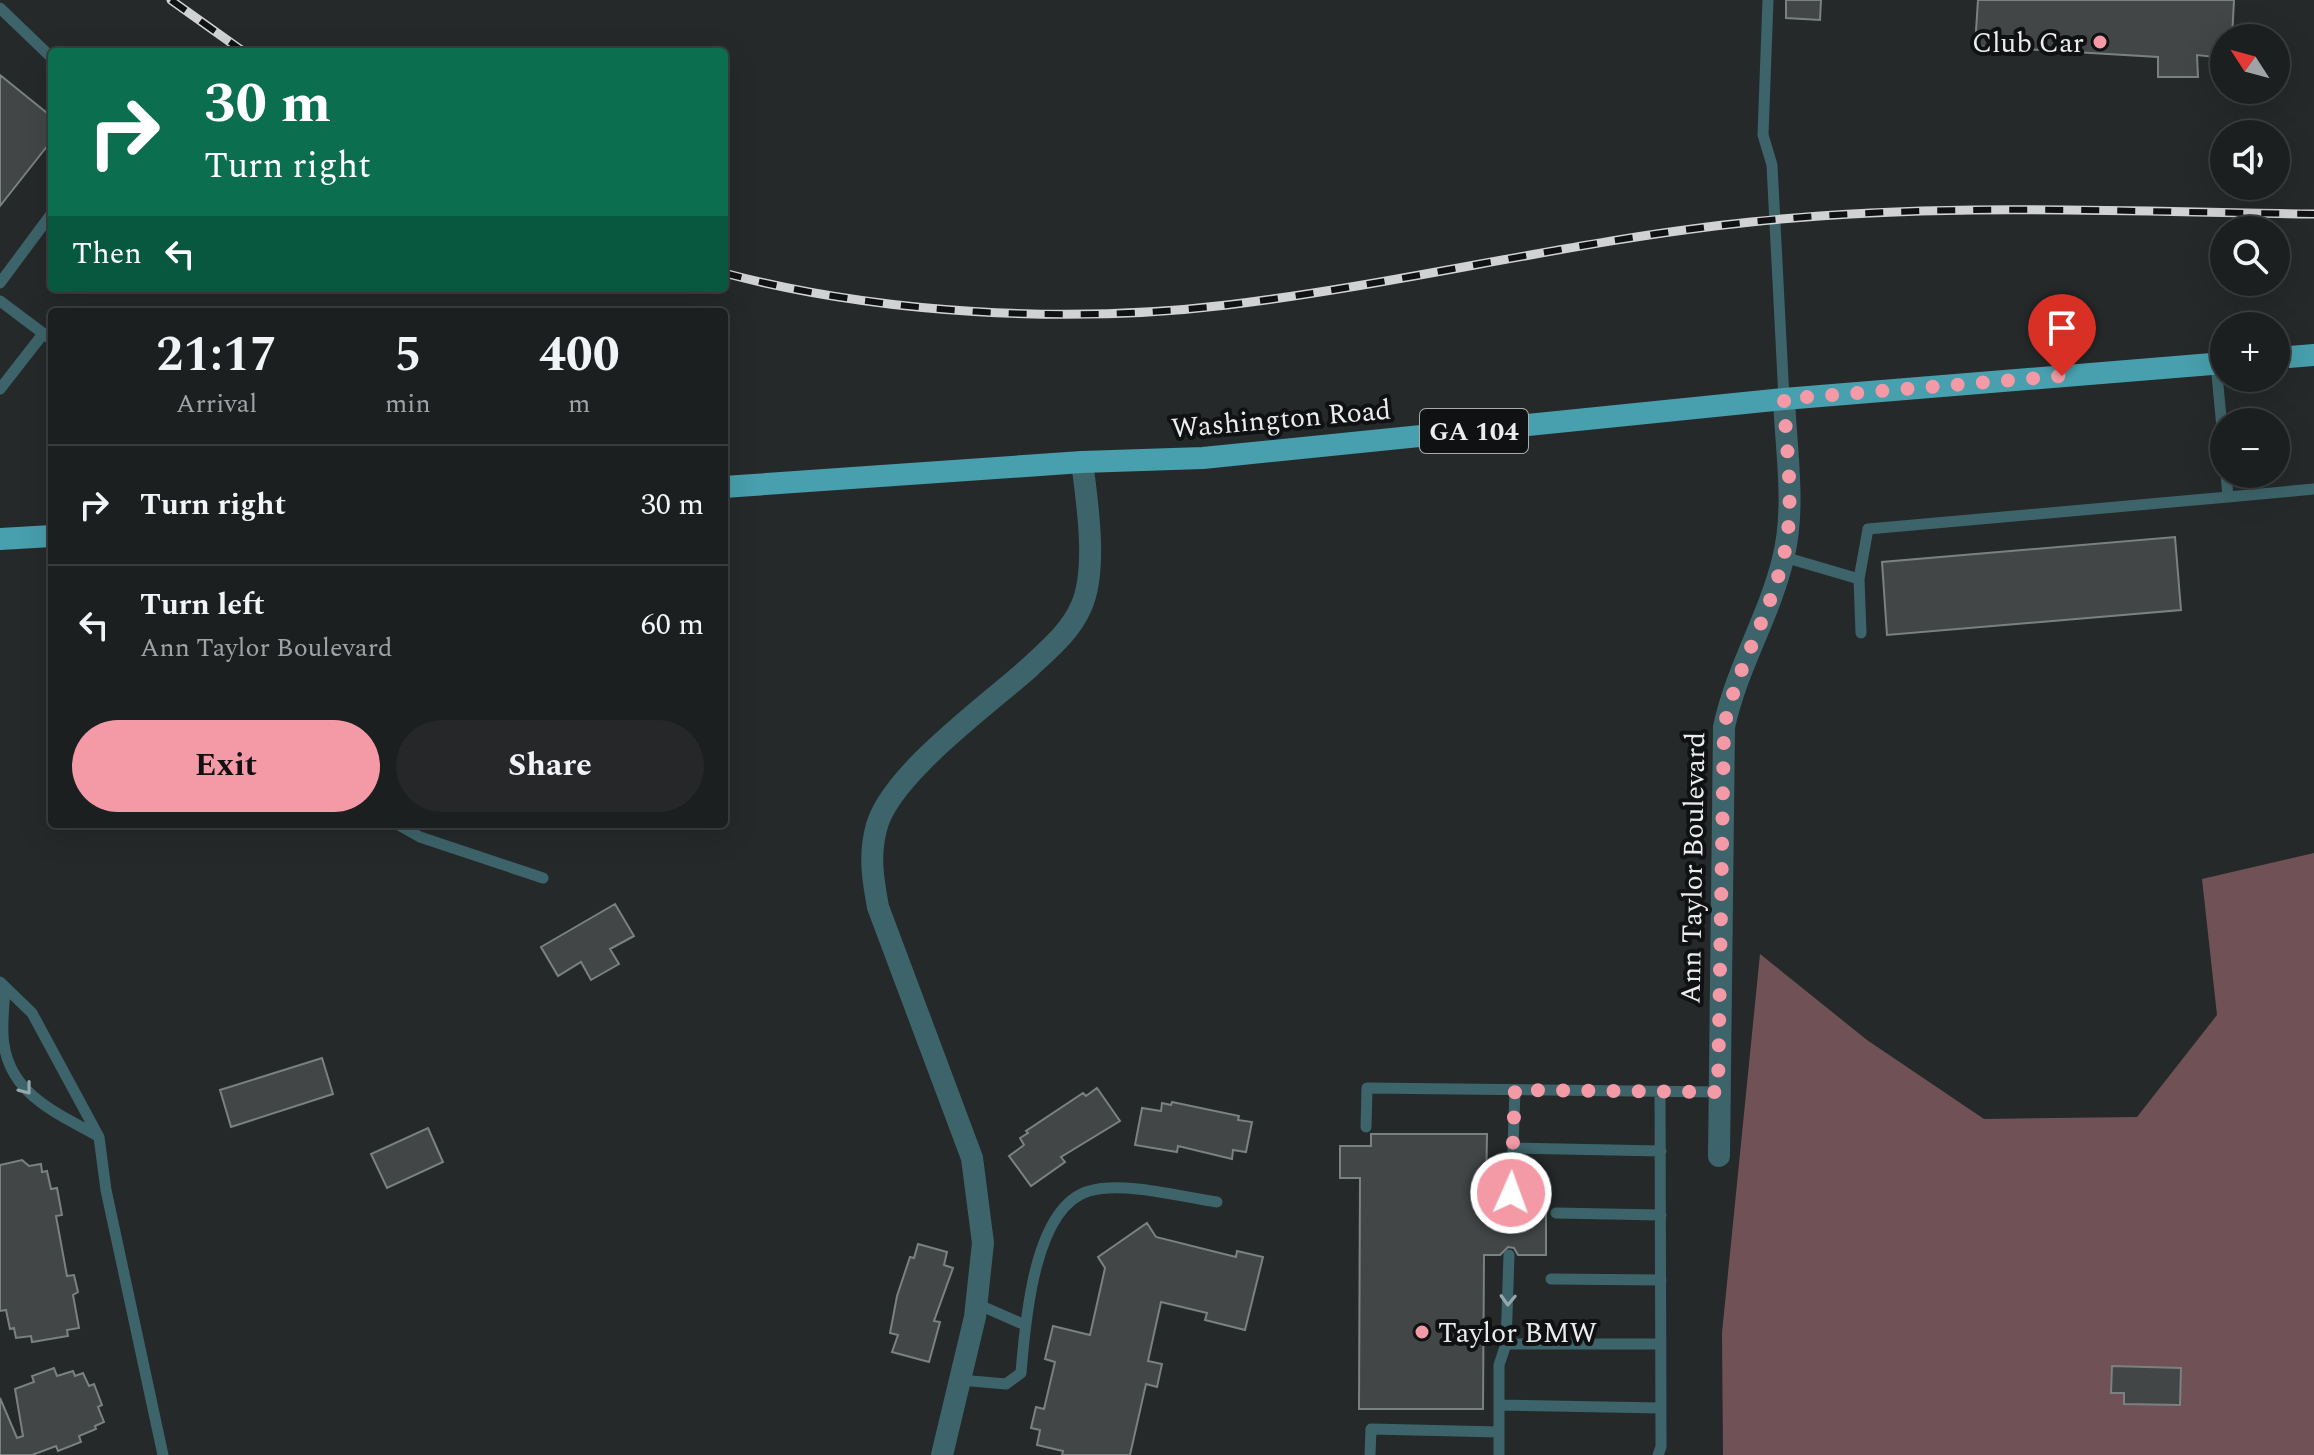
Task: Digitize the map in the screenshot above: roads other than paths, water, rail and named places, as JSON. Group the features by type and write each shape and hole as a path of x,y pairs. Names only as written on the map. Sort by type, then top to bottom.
{"main road":[{"path":"2290,357 2314,355"},
{"name":"Washington Road","path":"728,487 1082,462 1203,458 1784,399 2210,364"},
{"path":"0,539 48,536"}],"street":[{"name":"Ann Taylor Boulevard","path":"1719,1156 1724,727 1732,688 1784,557 1789,513 1784,399"},
{"path":"942,1455 977,1304 983,1243 972,1158 878,907 870,867 876,826 895,790 921,763 1065,635 1082,605 1089,560 1088,512 1082,462"}],"lane":[{"path":"1768,0 1763,135 1772,165 1784,399"},
{"path":"0,8 48,54"},
{"path":"0,283 48,218"},
{"path":"0,301 48,337 0,389"},
{"path":"2227,488 2228,497"},
{"path":"1861,633 1859,579 1868,529 2314,489"},
{"path":"1784,557 1859,579"},
{"path":"404,828 420,837 543,878"},
{"path":"2,986 4,1045 16,1076 34,1100 99,1137"},
{"path":"2,986 32,1013 99,1137 106,1190 163,1455"},
{"path":"1366,1127 1367,1088 1718,1092"},
{"path":"1511,1193 1515,1090"},
{"path":"1658,1455 1661,1408 1660,1091"},
{"path":"1513,1148 1661,1151"},
{"path":"960,1380 1006,1384 1021,1373 1035,1268 1055,1216 1086,1192 1115,1188 1217,1202"},
{"path":"1556,1213 1661,1215"},
{"path":"1499,1455 1499,1365 1506,1344 1509,1255"},
{"path":"1551,1279 1661,1280"},
{"path":"977,1304 1025,1325"},
{"path":"1506,1344 1661,1344"},
{"path":"1499,1405 1661,1408"},
{"path":"1370,1455 1371,1429 1499,1432"}],"railway":[{"path":"171,0 238,48"},
{"path":"728,274 845,298 909,306 974,312 1103,314 1166,311 1293,296 1685,230 1821,216 1962,210 2314,214"}],"place":[{"name":"Club Car","path":"2100,42"},
{"name":"Taylor BMW","path":"1422,1332"}]}
